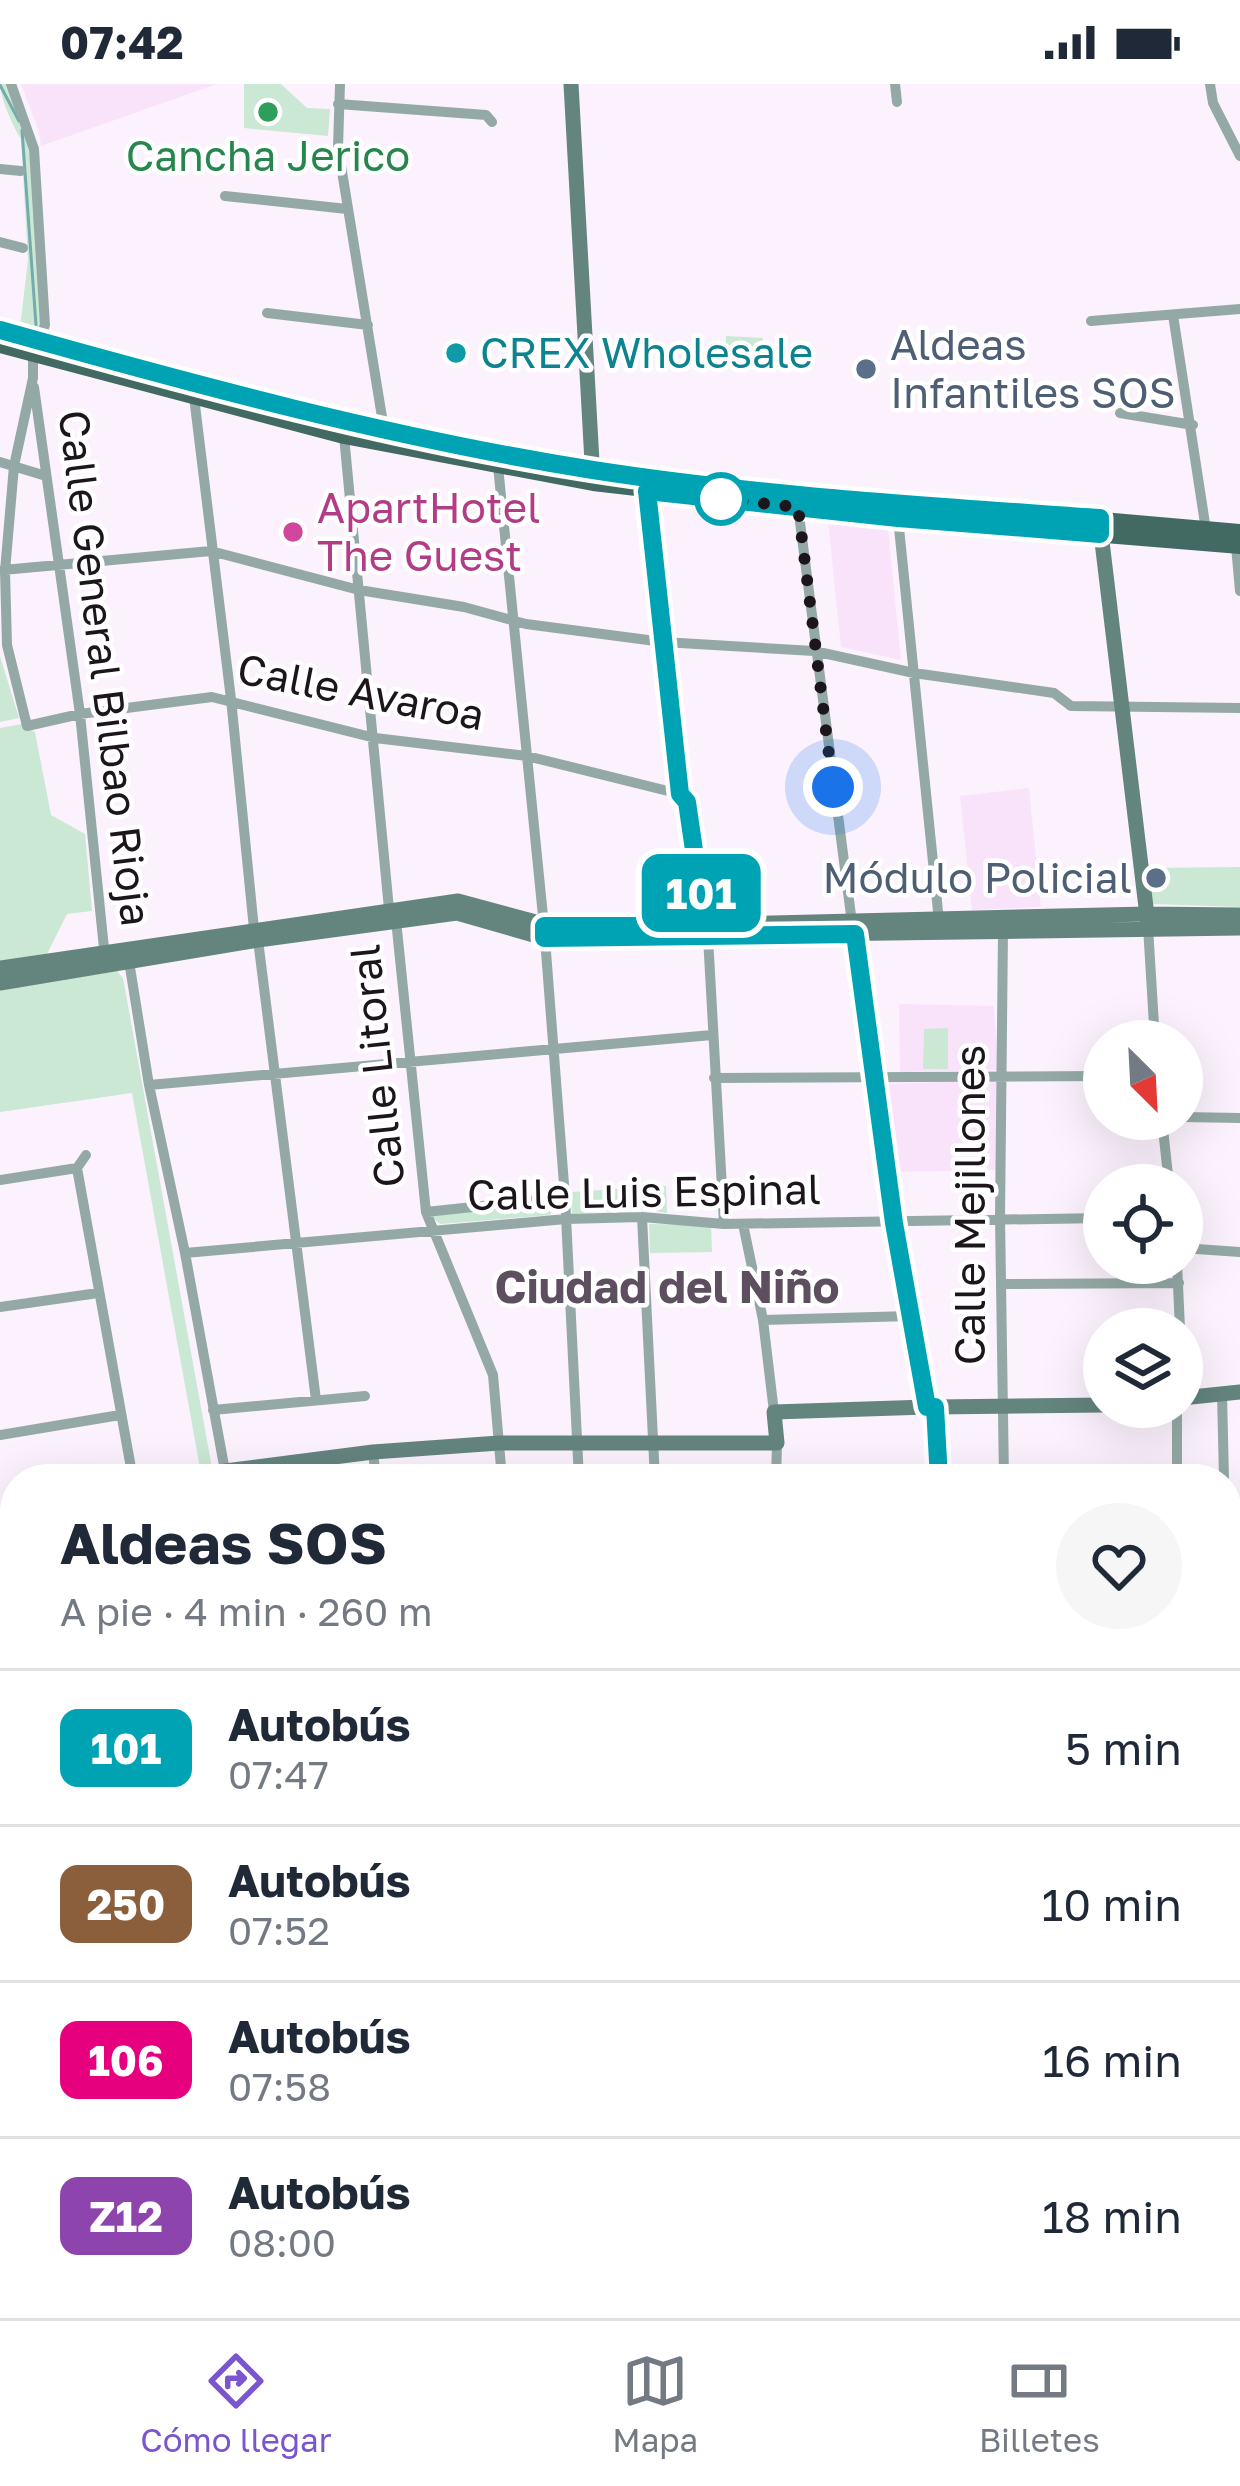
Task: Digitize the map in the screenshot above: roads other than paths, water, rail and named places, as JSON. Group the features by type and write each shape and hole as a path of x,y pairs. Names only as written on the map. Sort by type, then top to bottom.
{"main road":[{"path":"571,84 593,477"},
{"path":"0,330 35,347 194,397 344,436 498,466 898,518 1206,530 1239,541"},
{"path":"0,345 35,347 593,477"},
{"path":"647,484 896,502 1239,541"},
{"path":"1100,526 1148,921"},
{"path":"0,983 105,959 458,901 544,932 1004,931 1240,915"},
{"path":"854,929 939,921 1148,921 1240,928"},
{"path":"0,968 105,959"},
{"path":"296,1464 374,1452 499,1443 777,1443 774,1412 1083,1405"}],"street":[{"path":"3,647 2,570 14,466 35,347 45,325 34,149 11,84"},
{"path":"340,84 338,147 382,417 380,430"},
{"path":"895,84 897,102"},
{"path":"1210,84 1214,103 1240,156"},
{"path":"338,104 486,115 492,122"},
{"path":"0,169 21,171"},
{"path":"225,196 346,209"},
{"path":"0,242 22,248"},
{"path":"1091,321 1240,309"},
{"path":"267,313 368,325"},
{"path":"1173,315 1206,530"},
{"name":"Calle General Bilbao Rioja","path":"33,378 80,714 105,959"},
{"path":"194,397 316,1400"},
{"path":"1120,413 1192,425"},
{"name":"Calle Litoral","path":"344,436 425,1211 493,1375 501,1464"},
{"path":"0,462 46,476"},
{"path":"498,466 544,932 565,1197 579,1464"},
{"path":"647,484 680,794 687,802 706,931 724,1224"},
{"path":"798,507 873,1080 937,1464"},
{"path":"898,518 939,921"},
{"path":"1239,541 1240,591"},
{"path":"2,570 212,551 359,590 512,620 663,642 814,651 914,673 1054,693 1071,706 1240,708"},
{"name":"Calle Avaroa","path":"3,647 27,727 80,714 212,697 375,738 527,756 680,794"},
{"path":"1148,921 1154,1020"},
{"name":"Calle Mejillones","path":"1004,931 1000,1217 1004,1464"},
{"name":"Calle General Bilbao Rioja","path":"128,955 223,1464"},
{"path":"149,1085 712,1035"},
{"path":"714,1078 1083,1076"},
{"path":"1203,1117 1240,1118"},
{"path":"86,1155 77,1168 130,1464"},
{"path":"0,1180 77,1168"},
{"name":"Calle Luis Espinal","path":"425,1211 565,1197"},
{"path":"642,1217 654,1464"},
{"name":"Calle Luis Espinal","path":"185,1253 566,1219 642,1217 724,1224 1083,1218"},
{"path":"742,1223 764,1321 774,1412"},
{"path":"1203,1249 1240,1252"},
{"path":"1000,1284 1083,1284"},
{"path":"0,1307 98,1293"},
{"path":"764,1321 911,1316"},
{"path":"1225,1464 1231,1393"},
{"path":"212,1410 365,1396"},
{"path":"0,1436 120,1415"},
{"path":"1177,1428 1177,1464"},
{"path":"776,1464 777,1443"},
{"path":"374,1452 375,1464"}],"waterway":[{"path":"0,85 19,121"},
{"path":"22,130 36,325"}],"place":[{"name":"Cancha Jerico","path":"268,112"},
{"name":"CREX Wholesale","path":"456,353"},
{"name":"Aldeas Infantiles SOS","path":"866,369"},
{"name":"ApartHotel The Guest","path":"293,532"},
{"name":"Módulo Policial","path":"1156,878"}],"district":[{"name":"Ciudad del Niño","path":"667,1287"}]}
